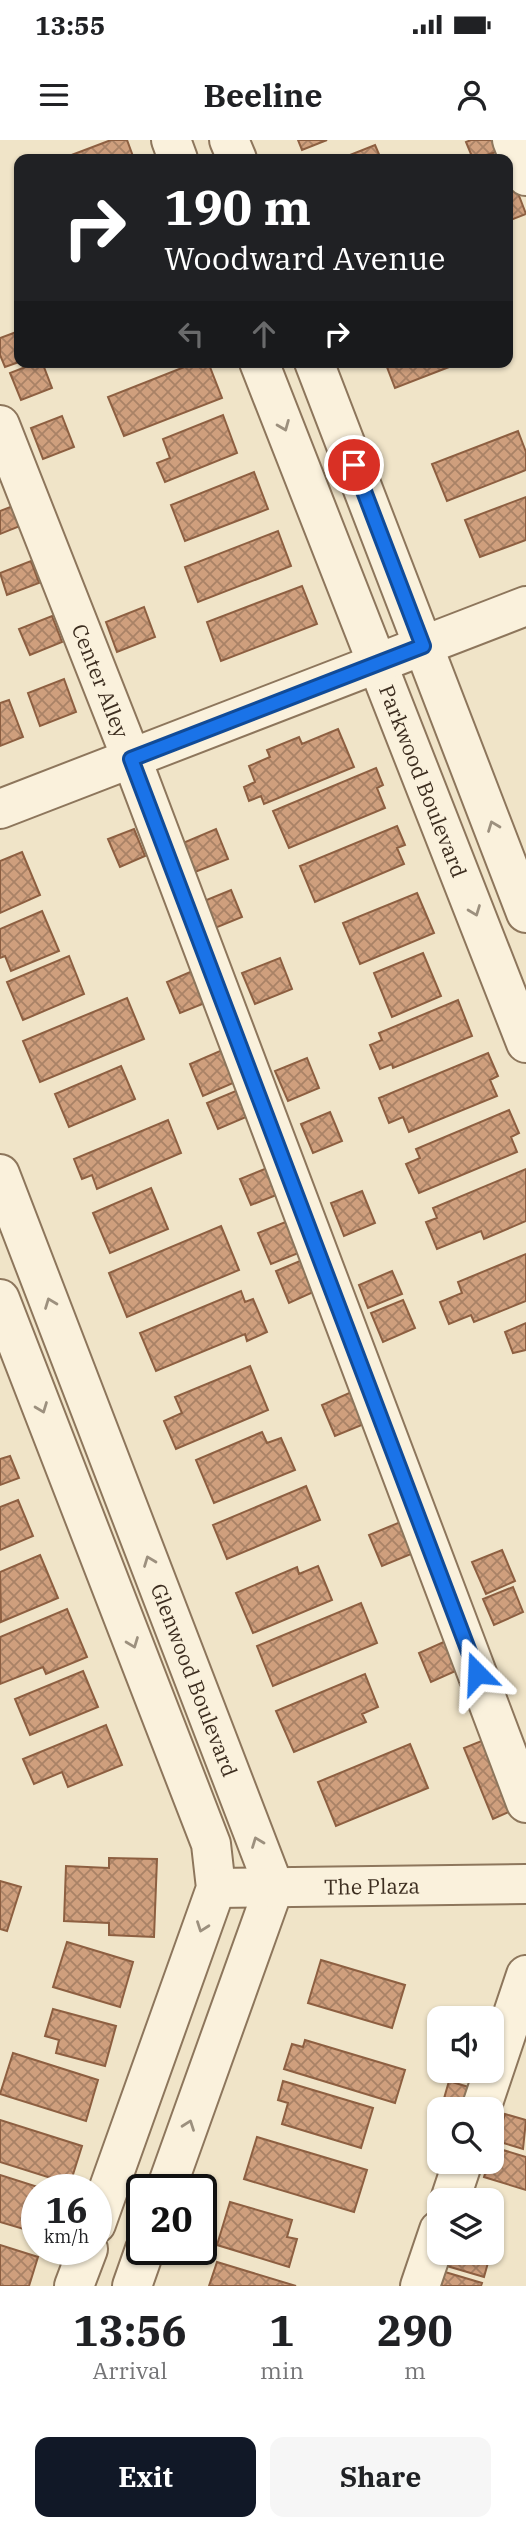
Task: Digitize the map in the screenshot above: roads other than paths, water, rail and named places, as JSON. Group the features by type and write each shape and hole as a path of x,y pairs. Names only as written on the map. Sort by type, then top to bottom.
{"street":[{"path":"512,140 526,176"},
{"name":"Parkwood Boulevard","path":"261,368 526,1043"},
{"path":"316,368 526,913"},
{"name":"Center Alley","path":"0,425 131,759 526,1802"},
{"path":"0,809 526,606"},
{"name":"Glenwood Boulevard","path":"0,1174 274,1887"},
{"path":"0,1299 211,1844 216,1888 112,2179"},
{"path":"26,1367 68,1350"},
{"name":"The Plaza","path":"216,1888 526,1884"},
{"path":"171,2174 274,1887"},
{"path":"485,2097 526,1975"},
{"path":"74,2286 82,2265"},
{"path":"132,2286 139,2265"},
{"path":"420,2286 427,2265"}]}
